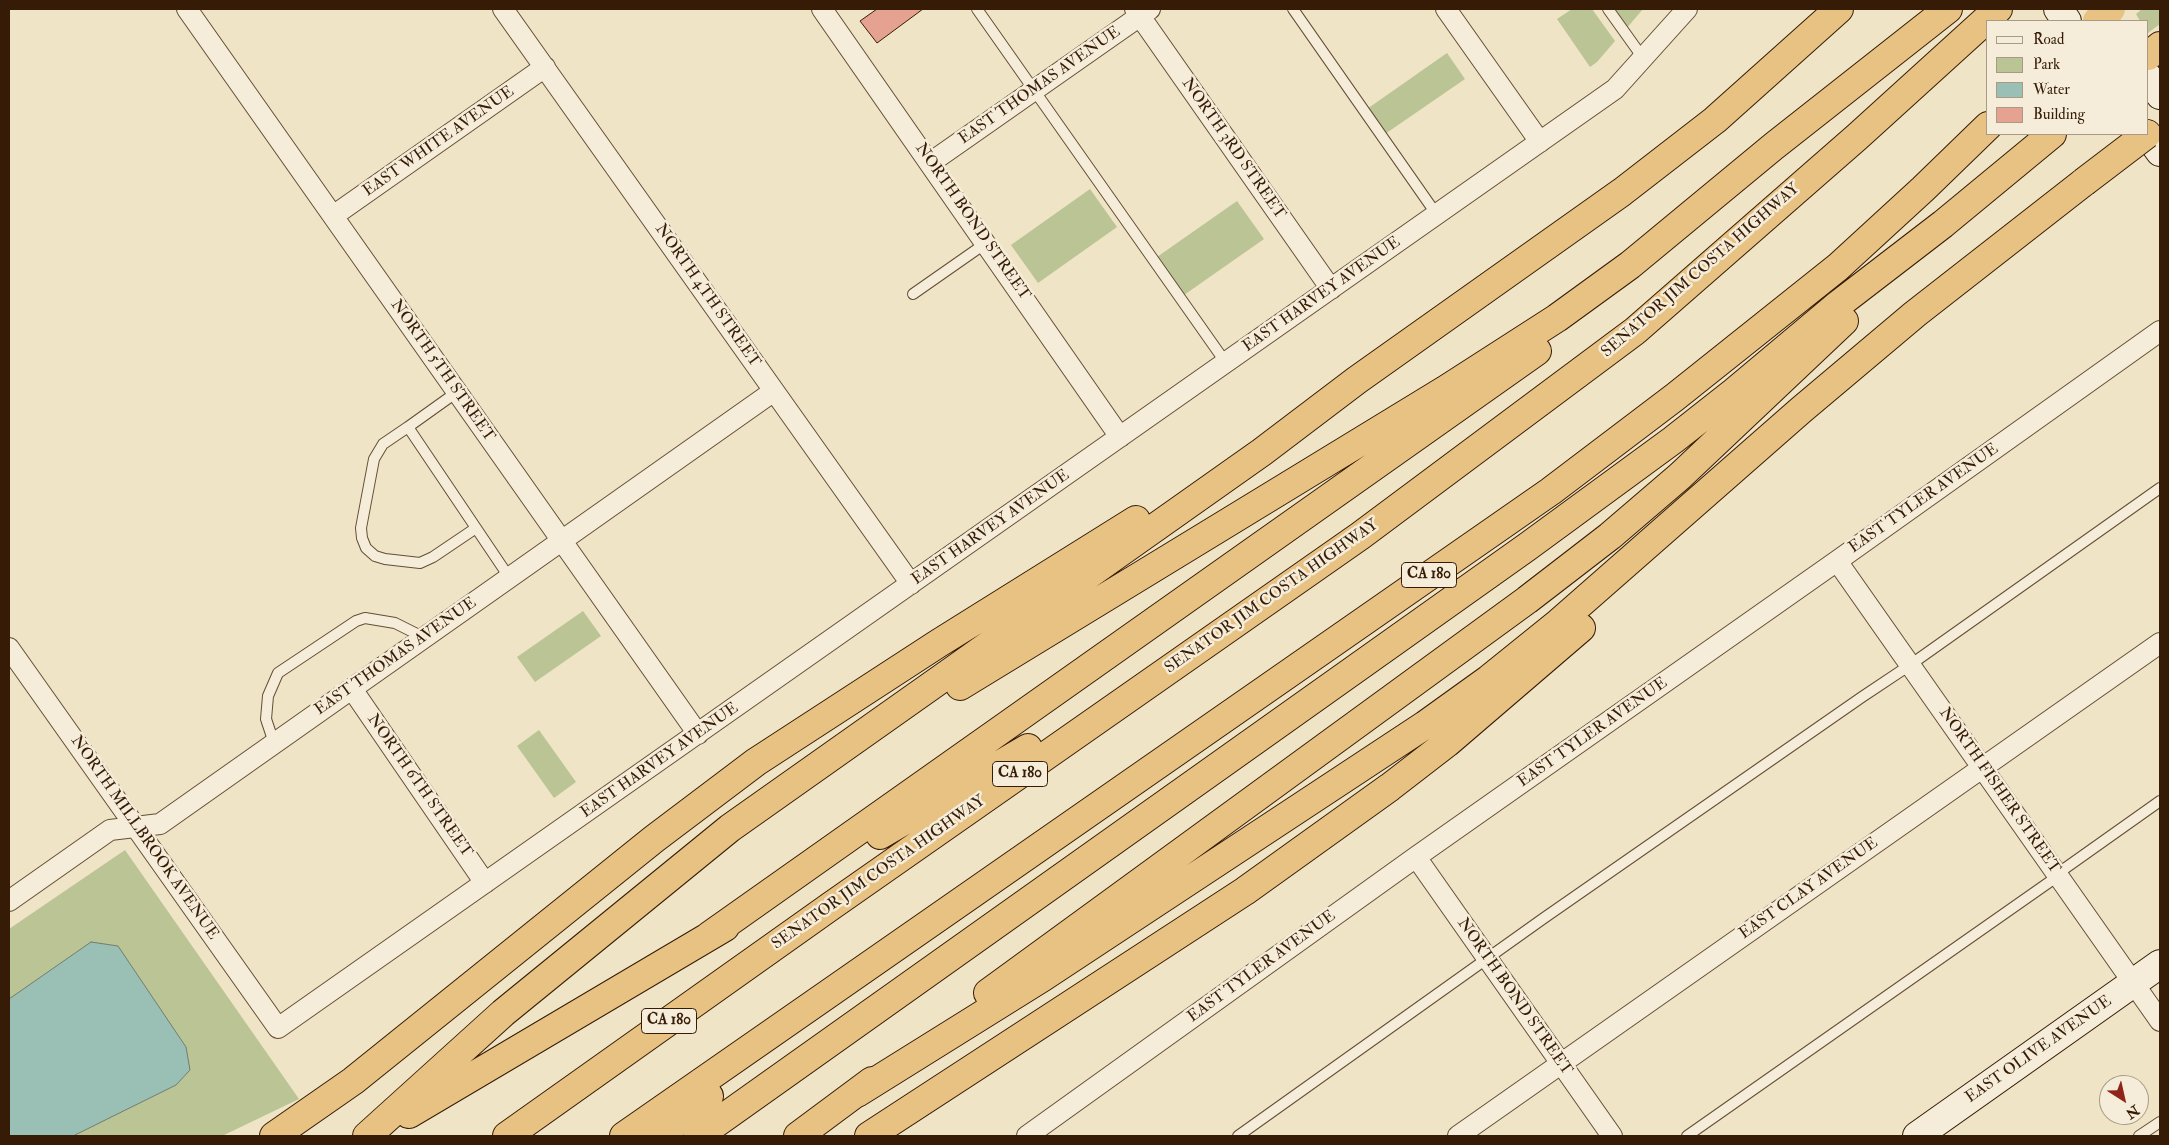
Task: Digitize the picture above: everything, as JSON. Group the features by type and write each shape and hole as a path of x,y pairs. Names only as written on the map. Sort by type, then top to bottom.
{"highway":[{"path":"368,1136 503,1013 730,828 1262,452 1357,380 1669,157 1759,82 1839,9"},
{"path":"618,920 807,786 891,730 1566,312 1670,233 1774,146 1949,9"},
{"path":"709,936 1580,320 1760,178 1859,92 1949,9"},
{"name":"SENATOR JIM COSTA HIGHWAY","path":"1986,20 1998,9"},
{"path":"2098,20 2110,9"},
{"name":"SENATOR JIM COSTA HIGHWAY","path":"507,1136 831,906 1360,536 1635,332 1986,20"},
{"path":"2149,55 2160,46"},
{"path":"2149,133 2160,125"},
{"name":"CA 180","path":"624,1136 740,1053 841,986 1574,473 1675,397 1838,266 1923,189 1986,128"},
{"path":"857,1092 1043,977 1425,725 1481,685 1556,626 1801,410 1915,314 2146,135"},
{"path":"698,1136 1511,558 1673,440 1734,392 1839,304 1943,224 2049,136"},
{"path":"798,1136 1026,963 1527,600 1610,536 1680,476 1764,398 1943,224"},
{"path":"869,1136 1245,891 1390,787 1446,743 1502,697 1615,598 1735,487 1915,314"},
{"path":"274,1136 360,1075 681,818 756,762 940,643 1357,380"},
{"path":"368,1136 1209,642"},
{"path":"660,1136 841,986"}],"main road":[{"path":"2058,9 2066,20"},
{"path":"2101,9 2108,20"},
{"path":"2149,78 2160,95"},
{"path":"2148,135 2160,152"},
{"name":"EAST OLIVE AVENUE","path":"1917,1136 2160,964"}],"street":[{"name":"NORTH 5TH STREET","path":"187,9 698,734"},
{"name":"NORTH 4TH STREET","path":"504,9 911,584"},
{"name":"NORTH BOND STREET","path":"822,9 1120,437"},
{"path":"1446,9 1540,142"},
{"name":"EAST HARVEY AVENUE","path":"278,1028 1615,89 1687,9"},
{"name":"EAST THOMAS AVENUE","path":"930,163 1034,90 1141,11"},
{"name":"NORTH 3RD STREET","path":"1141,11 1331,289"},
{"name":"EAST WHITE AVENUE","path":"333,216 545,67"},
{"name":"EAST TYLER AVENUE","path":"1027,1136 1416,857 2160,331"},
{"name":"EAST THOMAS AVENUE","path":"9,901 110,830 160,824 774,392"},
{"name":"NORTH FISHER STREET","path":"1837,561 2160,1021"},
{"name":"EAST CLAY AVENUE","path":"1458,1136 2160,643"},
{"name":"NORTH MILLBROOK AVENUE","path":"9,648 278,1028"},
{"name":"NORTH 6TH STREET","path":"352,689 485,883"},
{"name":"NORTH BOND STREET","path":"1416,857 1612,1136"}],"lane":[{"path":"977,9 1226,362"},
{"path":"1293,9 1437,214"},
{"path":"1608,9 1643,58"},
{"path":"913,294 986,243"},
{"path":"457,392 383,444 374,459 361,528 362,538 366,548 375,556 420,563 433,557 476,528"},
{"path":"408,427 509,577"},
{"path":"1238,1136 1487,959 1862,696 1910,665 2160,488"},
{"path":"274,743 266,718 268,696 278,673 356,620 365,618 395,623 425,638"},
{"path":"1687,1136 2160,801"},
{"path":"2139,1136 2160,1122"}],"green space":[{"path":"1572,9 1592,9 1615,41 1597,62 1590,67 1557,19"},
{"path":"1611,9 1643,9 1626,29"},
{"path":"2142,9 2160,9 2160,24 2149,32 2149,20 2139,20 2136,14"},
{"path":"1447,53 1465,79 1385,134 1367,109"},
{"path":"1090,189 1117,227 1038,283 1011,245"},
{"path":"1237,201 1264,239 1184,295 1157,257"},
{"path":"583,611 601,636 535,682 517,657"},
{"path":"539,730 576,782 554,798 517,746"},
{"path":"125,850 299,1099 222,1136 9,1136 9,929"}],"water":[{"path":"91,942 118,946 186,1047 190,1070 176,1085 73,1136 9,1136 9,999"}],"building":[{"path":"877,9 923,9 877,43 860,21"}]}
